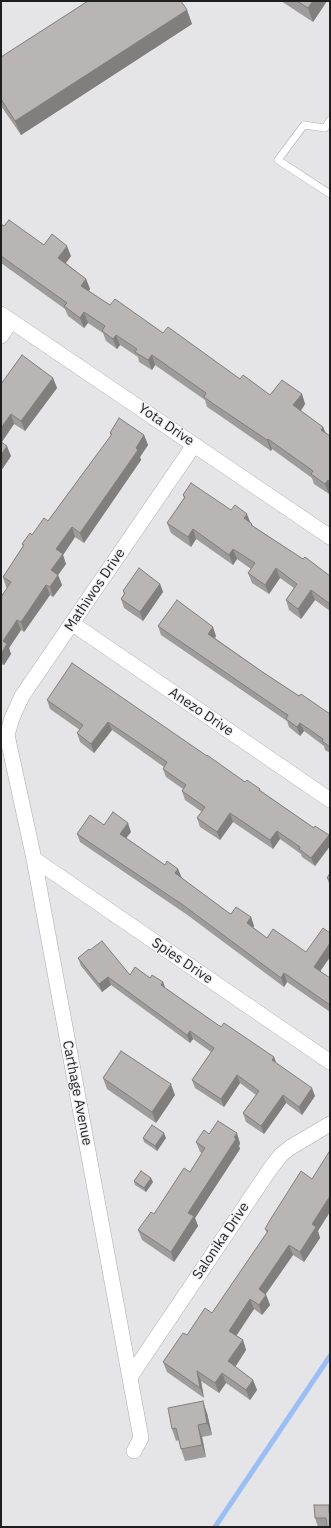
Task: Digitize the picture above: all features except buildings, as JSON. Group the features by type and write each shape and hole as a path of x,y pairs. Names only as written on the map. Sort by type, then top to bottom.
{"street":[{"path":"1,336 6,318"},
{"name":"Yota Drive","path":"6,318 330,537"},
{"name":"Mathiwos Drive","path":"4,735 22,696 73,624 194,445"},
{"name":"Anezo Drive","path":"73,624 330,800"},
{"name":"Carthage Avenue","path":"4,735 34,859 130,1377 141,1438 134,1451"},
{"name":"Spies Drive","path":"34,859 330,1062"},
{"name":"Salonika Drive","path":"130,1377 281,1155 291,1147 330,1124"}],"lane":[{"path":"330,120 325,128 304,125 278,160 330,194"}],"waterway":[{"path":"215,1527 330,1356"}]}
